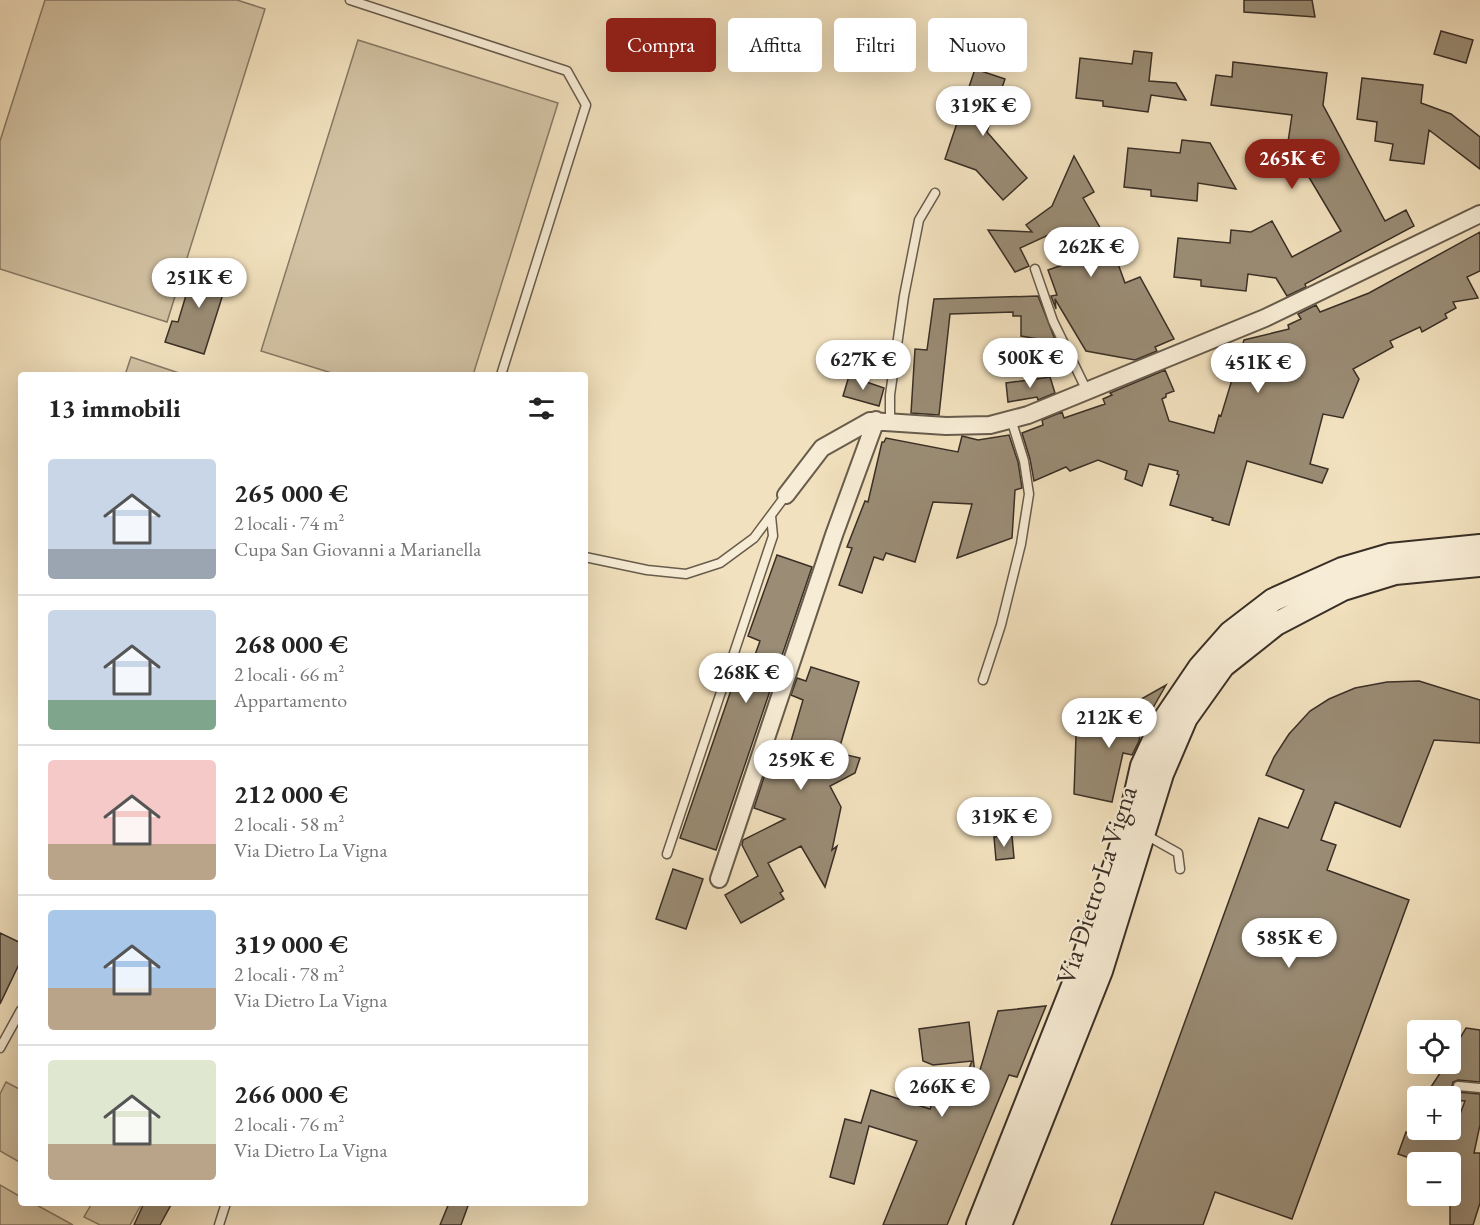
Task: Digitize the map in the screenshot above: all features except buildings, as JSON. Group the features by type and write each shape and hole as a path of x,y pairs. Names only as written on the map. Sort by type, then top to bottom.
{"street":[{"path":"786,495 822,448 870,421 946,426 990,425 1028,415 1265,318 1480,214"},
{"path":"719,879 834,535 883,421"},
{"name":"Via Dietro La Vigna","path":"978,1225 1082,963 1129,823 1142,766 1162,723 1200,667 1230,633 1273,600 1342,568 1390,555 1480,546"},
{"name":"Via Dietro La Vigna","path":"1000,1225 1101,971 1162,774 1186,718 1223,666 1276,624 1343,589 1395,573 1480,565"}],"lane":[{"path":"350,0 567,71 586,105 502,372"},
{"path":"883,421 890,395 904,296 919,220 935,194"},
{"path":"1035,269 1053,321 1088,391"},
{"path":"983,680 1002,625 1021,544 1029,494 1024,461 1011,419"},
{"path":"588,558 647,570 686,574 720,563 754,538 786,495"},
{"path":"667,854 773,536 771,516"},
{"path":"1144,834 1178,853 1180,869"},
{"path":"0,1048 18,1015"},
{"path":"1461,1086 1480,1088"},
{"path":"219,1225 225,1206"}],"shaded area":[{"path":"45,0 237,0 265,9 167,322 0,269 0,141"},
{"path":"358,40 558,103 474,372 328,372 261,351"},
{"path":"131,357 176,372 126,372"},
{"path":"6,1082 18,1088 18,1161 0,1151 0,1094"},
{"path":"0,1185 18,1195 18,1206 38,1206 73,1225 0,1225"},
{"path":"90,1206 140,1206 130,1225 100,1225 84,1217"}]}
